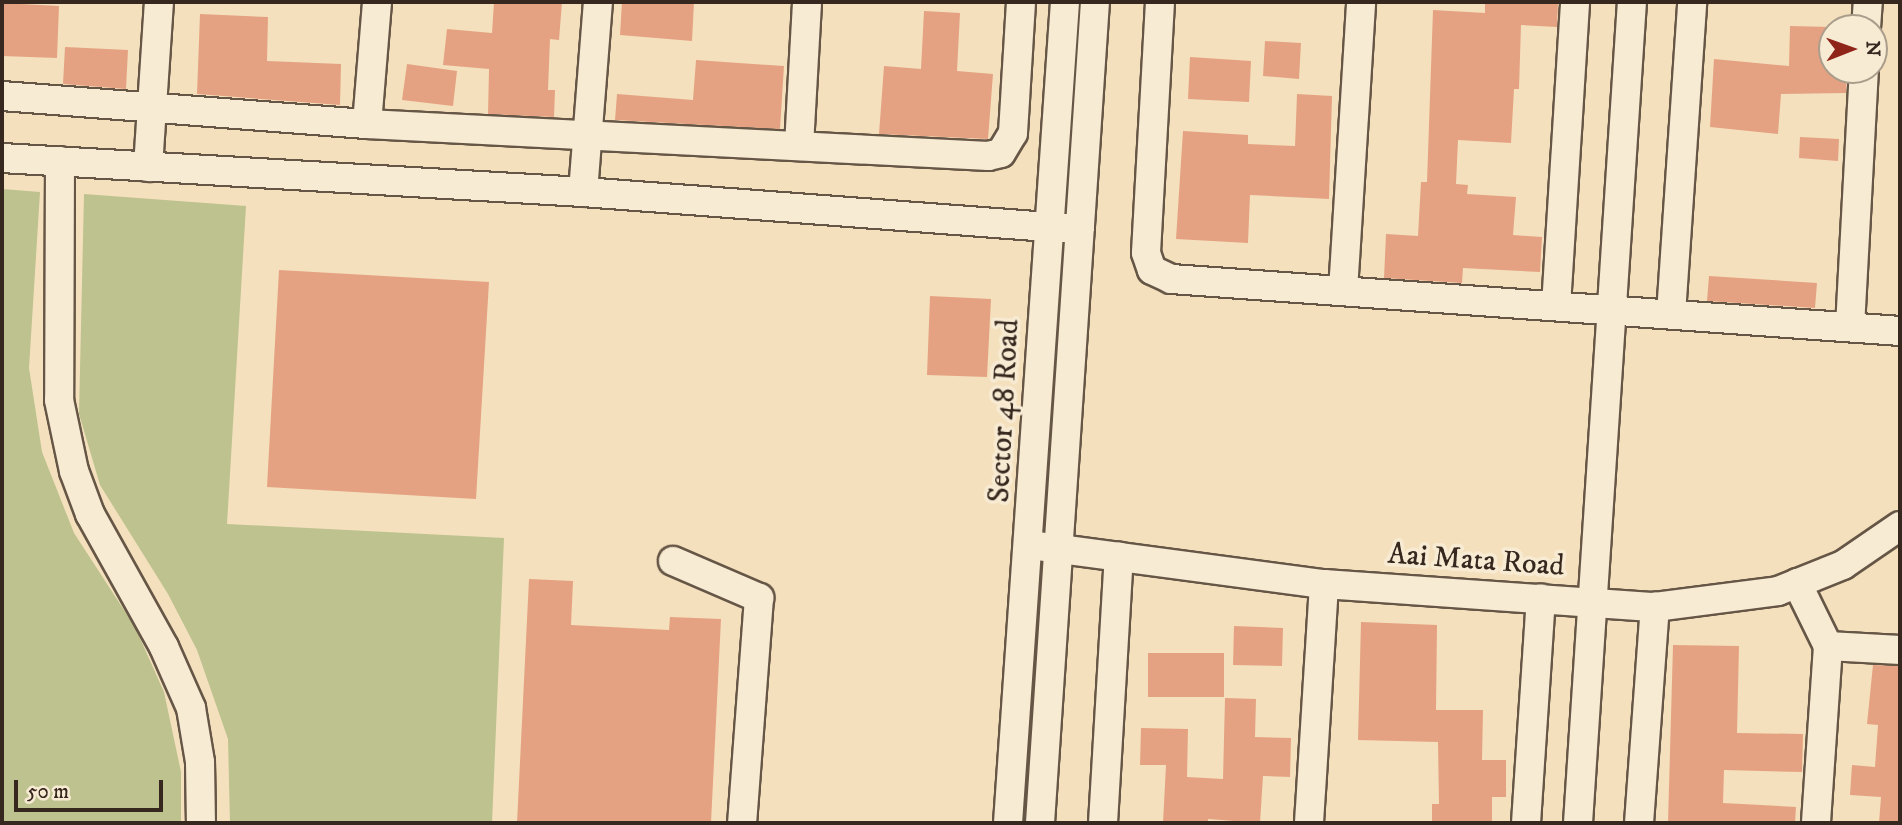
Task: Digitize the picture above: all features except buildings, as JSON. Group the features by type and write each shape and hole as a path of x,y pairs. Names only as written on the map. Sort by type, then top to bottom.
{"street":[{"path":"148,167 159,2"},
{"path":"367,124 377,2"},
{"path":"583,192 598,2"},
{"path":"799,146 807,2"},
{"path":"2,96 152,105 367,124 799,146 1001,153 1013,133 1021,2"},
{"name":"Sector 48 Road","path":"1040,823 1048,228 1065,2"},
{"name":"Sector 48 Road","path":"1009,823 1080,229 1095,2"},
{"path":"1160,2 1146,253 1152,270 1171,279 1900,331"},
{"path":"1343,291 1361,2"},
{"path":"1556,306 1575,2"},
{"path":"1578,823 1632,2"},
{"path":"1671,314 1692,2"},
{"path":"1850,327 1863,84"},
{"path":"2,158 583,192 1080,229"},
{"path":"60,161 59,400 74,471 90,513 164,647 191,708 200,762 201,823"},
{"name":"Aai Mata Road","path":"1044,547 1324,584 1655,607 1718,601 1797,583 1843,565 1900,526"},
{"path":"1103,823 1119,556"},
{"path":"673,561 759,598 742,823"},
{"path":"1797,583 1828,646 1816,823"},
{"path":"1309,823 1324,584"},
{"path":"1526,823 1541,599"},
{"path":"1639,823 1655,607"},
{"path":"1828,646 1900,650"}],"green space":[{"path":"2,189 40,192 29,368 42,452 74,533 135,627 164,692 181,772 181,823 2,823"},
{"path":"84,194 246,206 227,524 504,538 492,823 230,823 228,739 197,650 168,594 100,485 79,414"}]}
